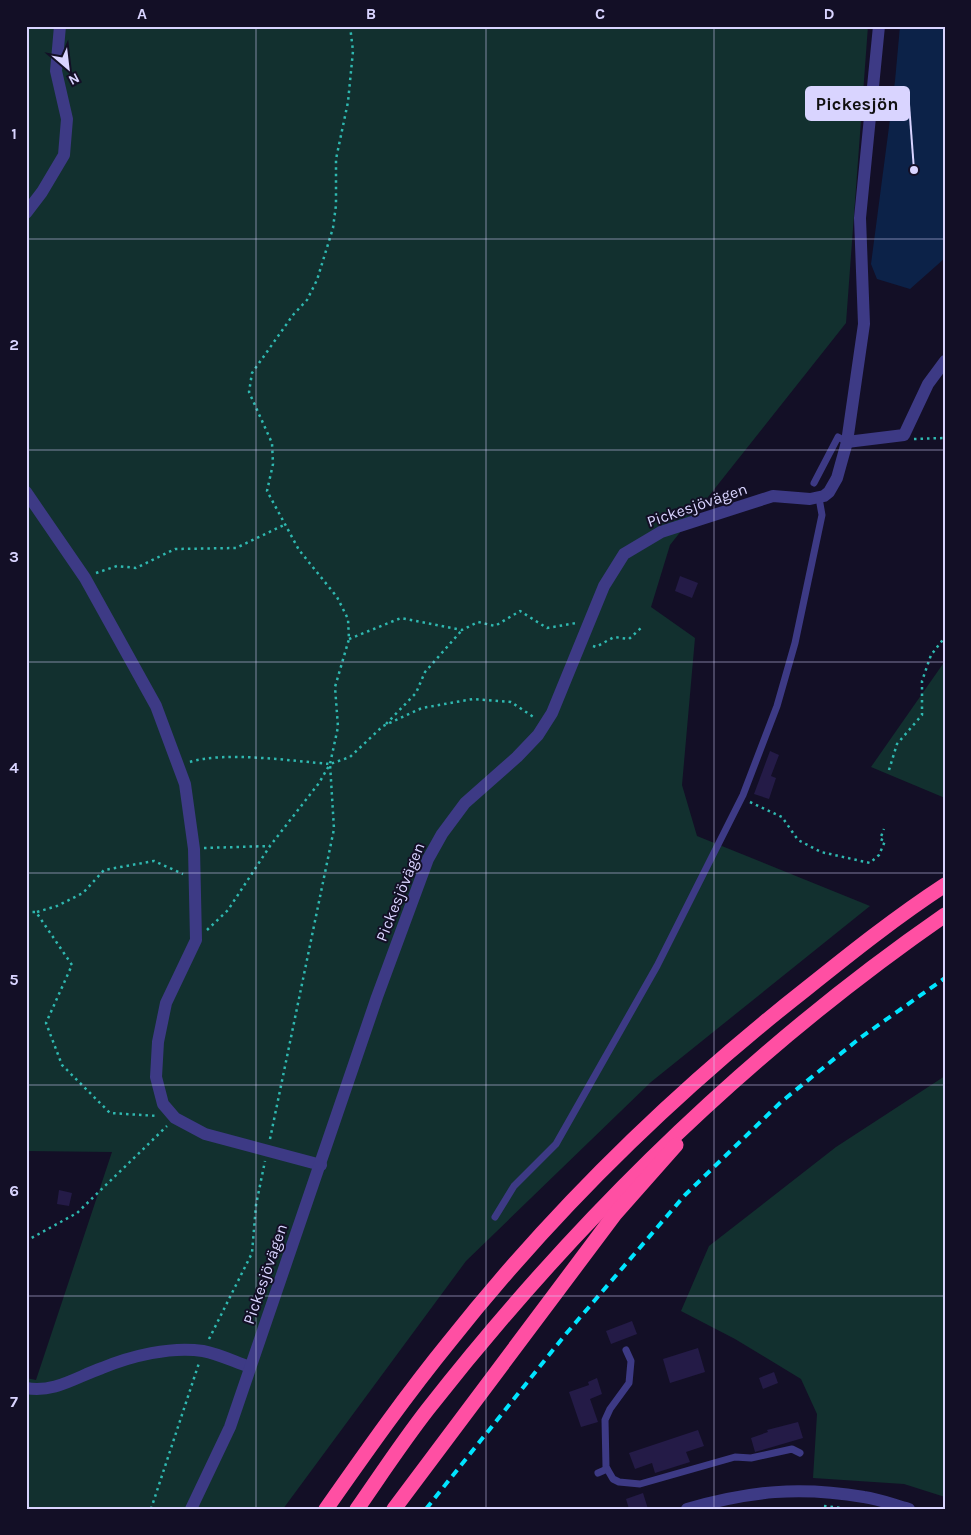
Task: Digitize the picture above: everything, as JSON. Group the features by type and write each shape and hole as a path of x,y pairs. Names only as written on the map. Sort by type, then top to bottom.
{"highway":[{"path":"326,1509 450,1340 514,1264 619,1152 697,1079 781,1008 859,946 945,886"},
{"path":"357,1509 427,1411 535,1279 638,1168 749,1067 837,995 945,915"},
{"path":"394,1509 614,1214 749,1067"}],"street":[{"path":"26,214 42,192 64,154 67,119 56,71 60,26"},
{"path":"819,498 829,492 843,462 864,324 860,218 880,26"},
{"path":"847,442 904,435 928,384 945,361"},
{"path":"26,492 85,578 156,706 185,784 194,849 196,940 166,1003 158,1042 156,1077 163,1104 175,1118 205,1134 321,1165"},
{"name":"Pickesjövägen","path":"191,1509 230,1427 377,997 428,859 442,834 465,804 517,757 552,713 615,565 624,554 646,540 702,518 773,496 819,498"},
{"path":"26,1388 37,1390 61,1387 102,1367 157,1353 203,1352 250,1367"},
{"path":"687,1509 752,1493 809,1490 866,1497 879,1505 909,1509"}],"lane":[{"path":"814,483 838,437 847,442"},
{"path":"495,1217 514,1186 556,1144 657,966 743,795 777,706 795,643 822,515 819,498"},
{"path":"626,1350 631,1361 628,1383 610,1409 605,1420 604,1446 607,1469 613,1479 619,1482 640,1484 735,1457 751,1458 792,1449 800,1452"},
{"path":"598,1473 607,1469"}],"path":[{"path":"151,1509 203,1352 252,1253 256,1205 334,829 330,764 338,727 336,687 349,640 348,619 337,597 299,550 267,491 272,464 272,442 249,392 252,372 292,315 307,300 317,280 333,228 338,142 348,102 353,51 350,26"},
{"path":"904,435 912,440 945,438"},
{"path":"85,578 117,566 136,568 175,549 236,548 284,525"},
{"path":"178,766 200,758 264,758 330,764 350,757 416,693 425,672 462,630 478,622 495,626 520,611 547,628 590,621"},
{"path":"349,640 401,618 462,630"},
{"path":"582,643 596,647 614,637 630,639 641,628"},
{"path":"889,770 897,744 922,715 922,681 931,655 945,637"},
{"path":"383,726 422,708 473,699 511,702 544,725"},
{"path":"196,940 228,910 270,846 319,783 330,764"},
{"path":"743,795 748,802 782,817 798,840 820,852 870,863 880,855 885,841 880,839 884,829"},
{"path":"194,849 270,846"},
{"path":"26,912 36,912 57,906 83,894 104,870 154,861 183,874 194,872"},
{"path":"36,912 72,965 46,1023 62,1065 110,1113 175,1118"},
{"path":"26,1241 77,1213 175,1118"},
{"path":"815,1505 850,1509"}],"green space":[{"path":"26,26 868,26 846,323 670,545 651,607 695,638 682,785 697,836 870,906 651,1082 466,1261 283,1509 26,1509 26,1378 36,1380 112,1152 26,1151"},
{"path":"945,661 945,798 871,767"},
{"path":"945,1076 945,1497 904,1484 813,1478 817,1414 801,1379 735,1339 681,1311 709,1246 836,1147"}],"water":[{"path":"900,26 945,26 945,258 910,289 877,279 871,264 895,81"}],"building":[{"path":"680,576 698,583 692,598 675,591"},
{"path":"770,751 779,755 771,776 776,778 769,799 754,794"},
{"path":"59,1190 72,1193 69,1206 57,1204"},
{"path":"632,1321 637,1334 611,1344 606,1331"},
{"path":"698,1348 705,1372 670,1383 663,1359"},
{"path":"774,1372 778,1383 763,1389 759,1378"},
{"path":"597,1378 602,1394 590,1399 598,1422 581,1427 569,1392 589,1385 588,1382"},
{"path":"798,1422 803,1438 755,1452 751,1438 768,1432 767,1430"},
{"path":"698,1430 704,1446 686,1452 690,1462 655,1473 652,1463 635,1469 629,1453"},
{"path":"643,1493 648,1509 629,1509 626,1499"}],"railway":[{"path":"426,1509 565,1335 685,1195 781,1102 860,1038 945,978"}],"place":[{"name":"Pickesjön","path":"914,170"}]}
